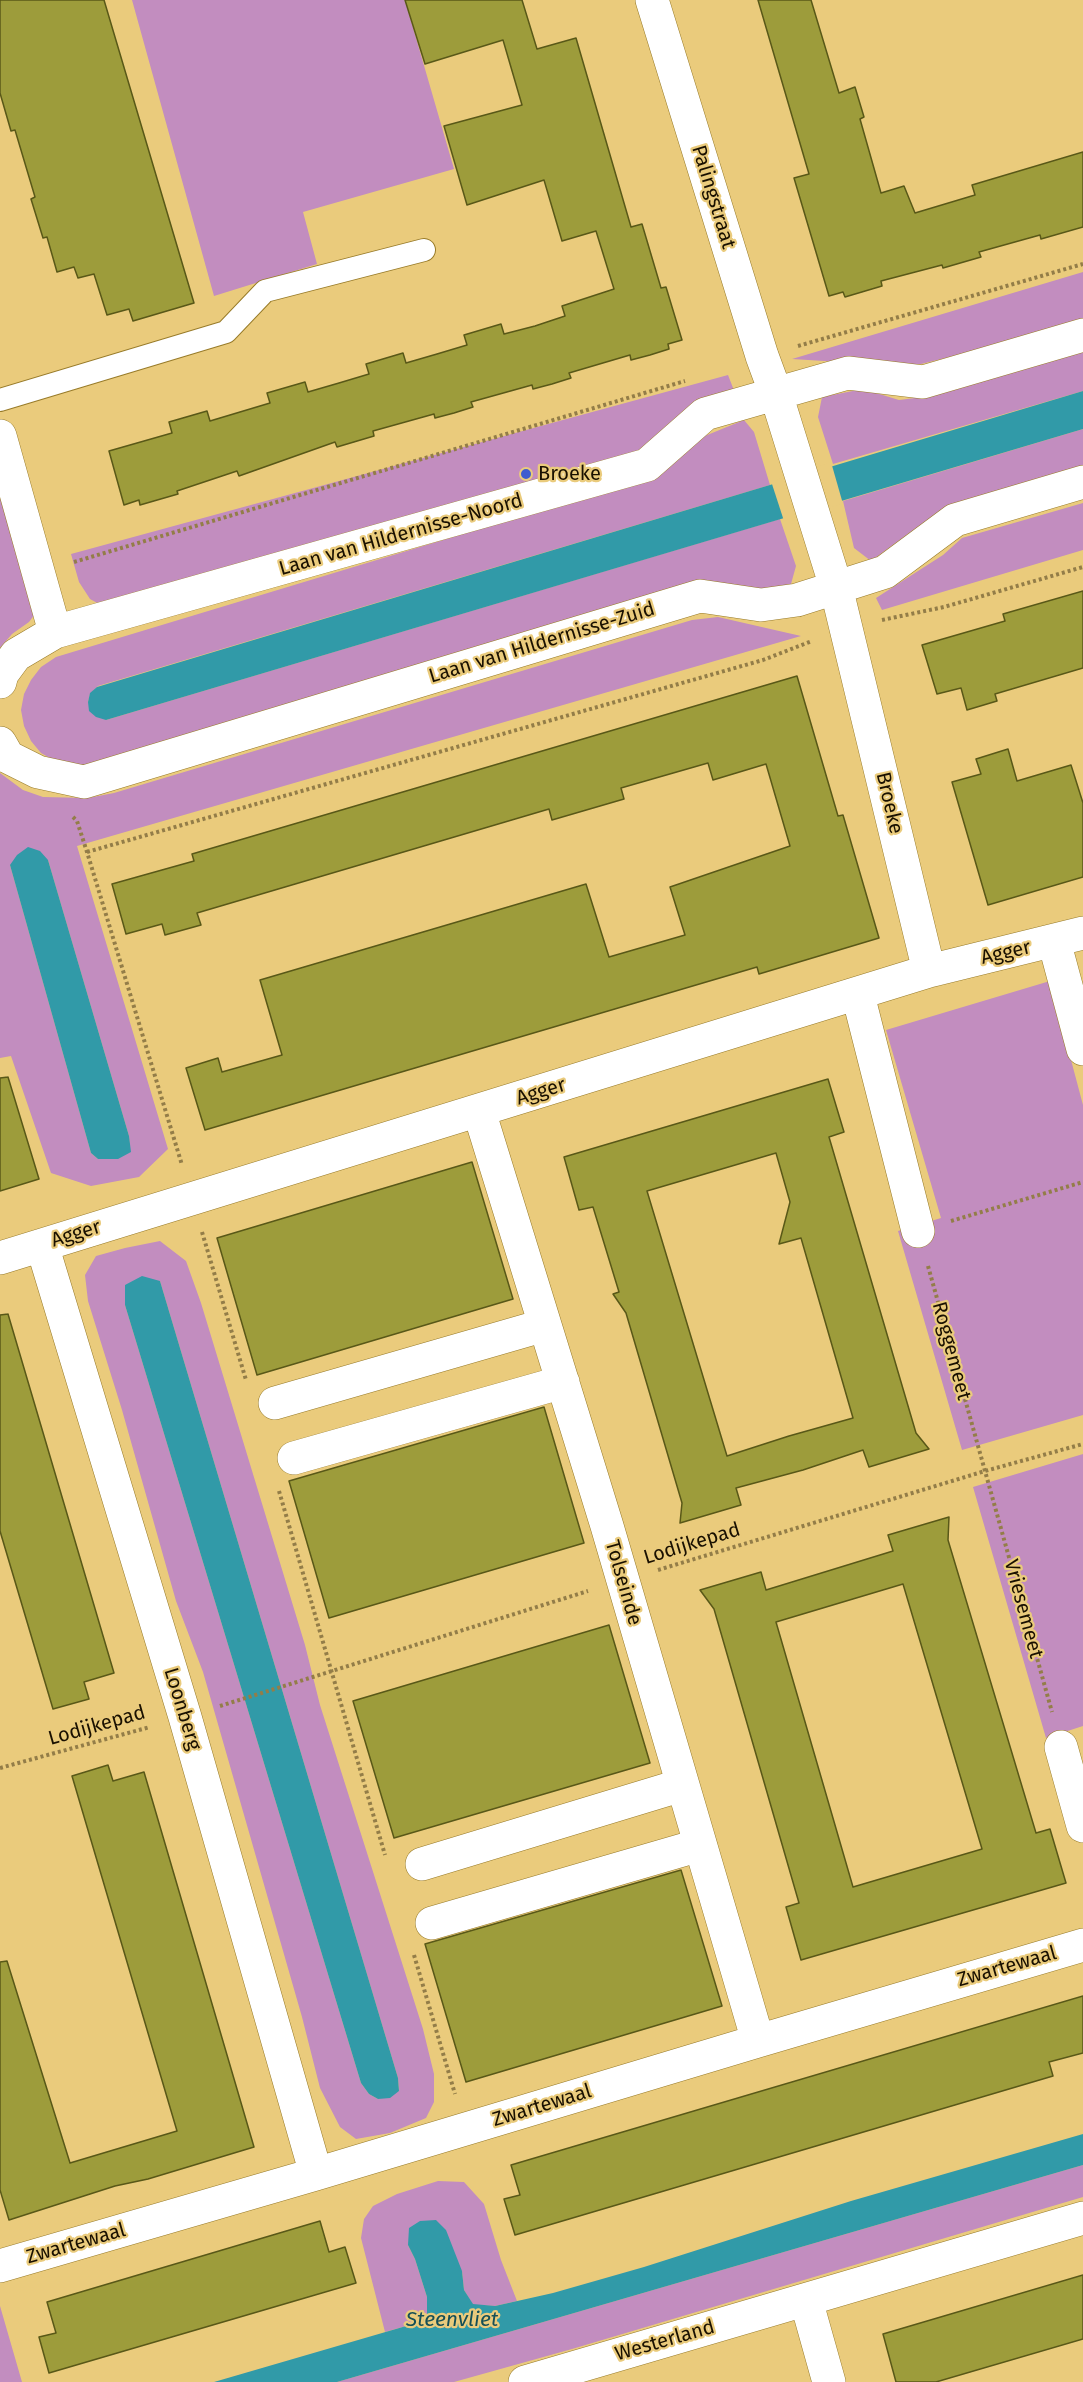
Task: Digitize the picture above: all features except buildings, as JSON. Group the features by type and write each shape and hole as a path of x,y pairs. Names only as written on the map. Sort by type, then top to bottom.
{"street":[{"name":"Palingstraat","path":"652,0 762,356 776,393"},
{"name":"Laan van Hildernisse-Noord","path":"0,682 2,674 16,655 55,632 647,465 705,414 848,373 923,382 1083,335"},
{"name":"Broeke","path":"776,393 847,628 929,971"},
{"path":"0,436 55,632"},
{"name":"Laan van Hildernisse-Zuid","path":"0,743 8,757 38,772 84,782 700,596 761,605 797,600 885,572 956,520 1083,482"},
{"path":"1069,937 1083,1049"},
{"name":"Agger","path":"0,1258 858,995 929,971 1069,937"},
{"path":"858,995 918,1231"},
{"name":"Tolseinde","path":"479,1111 758,2041"},
{"name":"Loonberg","path":"42,1245 185,1717 316,2174"},
{"path":"275,1402 545,1325"},
{"path":"294,1458 562,1382"},
{"path":"1061,1747 1083,1826"},
{"path":"422,1864 682,1785"},
{"path":"432,1923 700,1845"},
{"name":"Zwartewaal","path":"0,2266 1083,1945"},
{"name":"Westerland","path":"525,2382 1083,2218"},
{"path":"806,2300 829,2382"}],"lane":[{"path":"0,400 226,332 265,291 424,250"}],"path":[{"path":"762,356 1083,264"},
{"path":"38,572 688,380"},
{"path":"87,852 752,663 847,628 944,607 1083,567"},
{"path":"918,1231 1083,1182"},
{"name":"Roggemeet","path":"918,1231 985,1471"},
{"name":"Lodijkepad","path":"0,1768 185,1717 310,1676 621,1581 985,1471 1083,1444"},
{"name":"Vriesemeet","path":"985,1471 1061,1747"}],"shaded area":[{"path":"132,0 405,0 454,169 303,212 317,264 214,296"},
{"path":"1083,272 1083,319 921,364 889,365 792,359"},
{"path":"1083,352 1083,391 833,464 818,417 822,397 863,389 899,400 931,396"},
{"path":"728,375 735,393 653,444 625,456 99,604 90,599 79,582 71,554"},
{"path":"744,420 754,432 770,485 98,686 90,694 88,702 106,720 780,519 796,566 791,584 758,590 89,765 71,765 55,761 41,753 31,741 24,726 21,710 24,694 41,667 56,657 658,475 695,440"},
{"path":"1083,429 1083,469 946,510 871,561 854,548 843,501"},
{"path":"0,459 35,614 0,648"},
{"path":"1083,503 1083,550 882,610 876,598 943,555 962,538"},
{"path":"718,617 801,636 77,846 168,1149 139,1177 91,1186 51,1173 11,1056 0,1058 0,773 23,790 43,797 88,798 114,793 692,620","holes":["48,860 129,1136 130,1152 98,1159 91,1153 10,865"]},
{"path":"1050,981 1083,1105 1083,1415 962,1450 898,1231 941,1218 886,1030"},
{"path":"160,1241 186,1261 201,1303 305,1645 320,1705 423,2029 434,2074 434,2102 426,2118 390,2133 356,2139 340,2127 320,2088 302,2017 203,1672 176,1601 122,1410 88,1301 85,1275 96,1256","holes":["160,1281 398,2078 399,2091 378,2099 369,2094 361,2083 125,1305"]},
{"path":"1083,1454 1083,1726 1046,1738 973,1487"},
{"path":"1083,2165 1083,2197 572,2349 454,2382 337,2382"},
{"path":"438,2181 464,2182 484,2204 501,2260 517,2301 495,2306 473,2305 464,2290 462,2271 408,2245 427,2297 427,2315 413,2324 385,2332 361,2238 364,2219 373,2206 397,2194"},
{"path":"0,2306 22,2382 0,2382"}],"water":[{"path":"1083,391 1083,429 106,720 96,717 89,711 90,693 97,687"},
{"path":"28,847 40,851 48,860 129,1136 131,1152 118,1159 98,1159 91,1153 10,865 17,855"},
{"path":"142,1276 160,1281 398,2078 399,2091 390,2098 378,2099 369,2094 361,2083 125,1305 125,1285"},
{"name":"Steenvliet","path":"1083,2134 1083,2165 337,2382 214,2382 413,2324 427,2315 427,2297 408,2245 409,2228 420,2221 436,2220 446,2230 462,2271 464,2290 473,2304 495,2306 553,2293 644,2267 851,2201"}],"pier":[{"path":"831,462 843,504 784,521 771,481"}],"place":[{"name":"Broeke","path":"526,474"}]}
